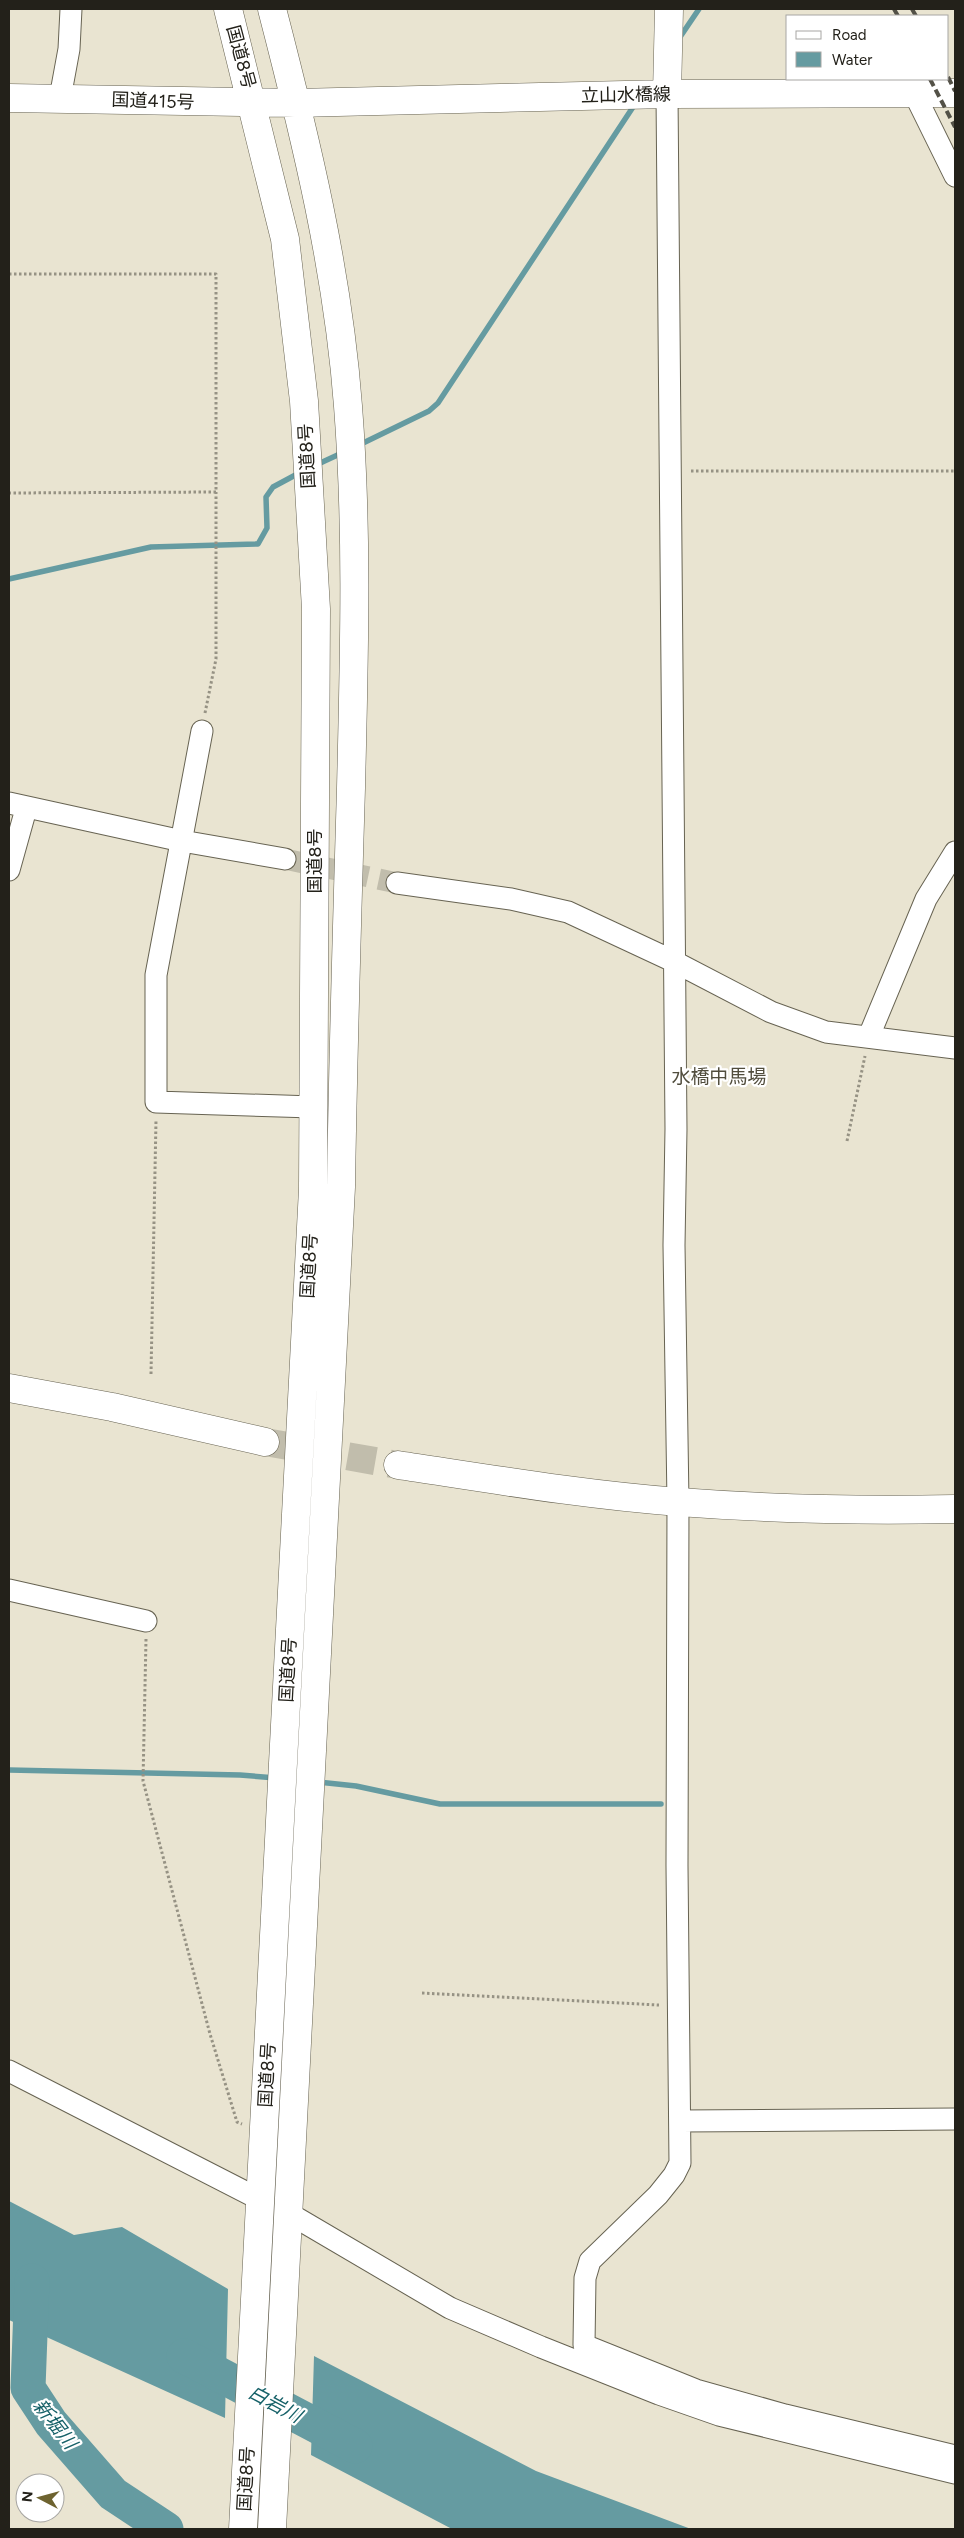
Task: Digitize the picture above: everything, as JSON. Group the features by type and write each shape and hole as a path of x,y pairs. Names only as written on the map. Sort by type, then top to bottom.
{"main road":[{"name":"国道8号","path":"228,9 285,239 304,401 316,609 313,1189 243,2529"},
{"name":"国道8号","path":"272,9 326,231 348,403 354,507 355,609 344,1023 342,1187 272,2529"},
{"path":"667,94 669,9"},
{"name":"立山水橋線","path":"296,103 667,94 955,93"},
{"name":"国道415号","path":"9,98 253,104 296,103"},
{"path":"9,1388 112,1407 265,1442"},
{"path":"398,1465 551,1488 678,1502 870,1511 955,1509"}],"street":[{"path":"60,98 70,49 71,9"},
{"path":"914,93 955,176"},
{"path":"667,94 678,1502 677,1866 680,2006 680,2162 674,2176 658,2195 590,2261 585,2278 584,2346 696,2390 785,2415 955,2456"},
{"path":"202,731 156,975 156,1102 313,1107"},
{"path":"9,870 17,806 182,841 285,859"},
{"path":"869,1036 926,899 955,852"},
{"path":"397,883 511,899 568,912 673,961 771,1012 826,1032 955,1048"},
{"path":"9,1590 146,1621"},
{"path":"9,2071 260,2212"},
{"path":"680,2121 955,2119"},
{"path":"289,2220 450,2308 541,2348 659,2394 719,2415 955,2473"}],"path":[{"path":"9,274 216,274 216,659 202,731"},
{"path":"670,471 955,471"},
{"path":"9,493 216,492"},
{"path":"847,1141 869,1036"},
{"path":"151,1374 156,1102"},
{"path":"146,1621 143,1781 210,2034 237,2122 264,2132"},
{"path":"422,1993 680,2006"}],"water":[{"path":"9,2201 74,2235 122,2227 228,2289 225,2418 9,2320"},
{"path":"314,2356 536,2471 691,2529 452,2529 311,2455"}],"waterway":[{"path":"678,40 699,9"},
{"path":"359,445 429,411 438,403 635,104"},
{"path":"316,465 344,452"},
{"path":"9,579 151,547 258,544 267,528 266,497 273,487 301,472"},
{"path":"9,1770 240,1775 276,1778"},
{"path":"318,1782 356,1786 440,1804 661,1804"},
{"name":"新堀川","path":"32,2281 28,2388 51,2423 113,2494 166,2529"},
{"name":"白岩川","path":"184,2356 355,2446"}],"tunnel":[{"path":"285,859 397,883"},
{"path":"265,1442 398,1465"}],"railway":[{"path":"894,9 897,15"},
{"path":"912,9 915,15"},
{"path":"949,79 955,91"},
{"path":"931,80 955,127"}],"district":[{"name":"水橋中馬場","path":"719,1076"}]}
